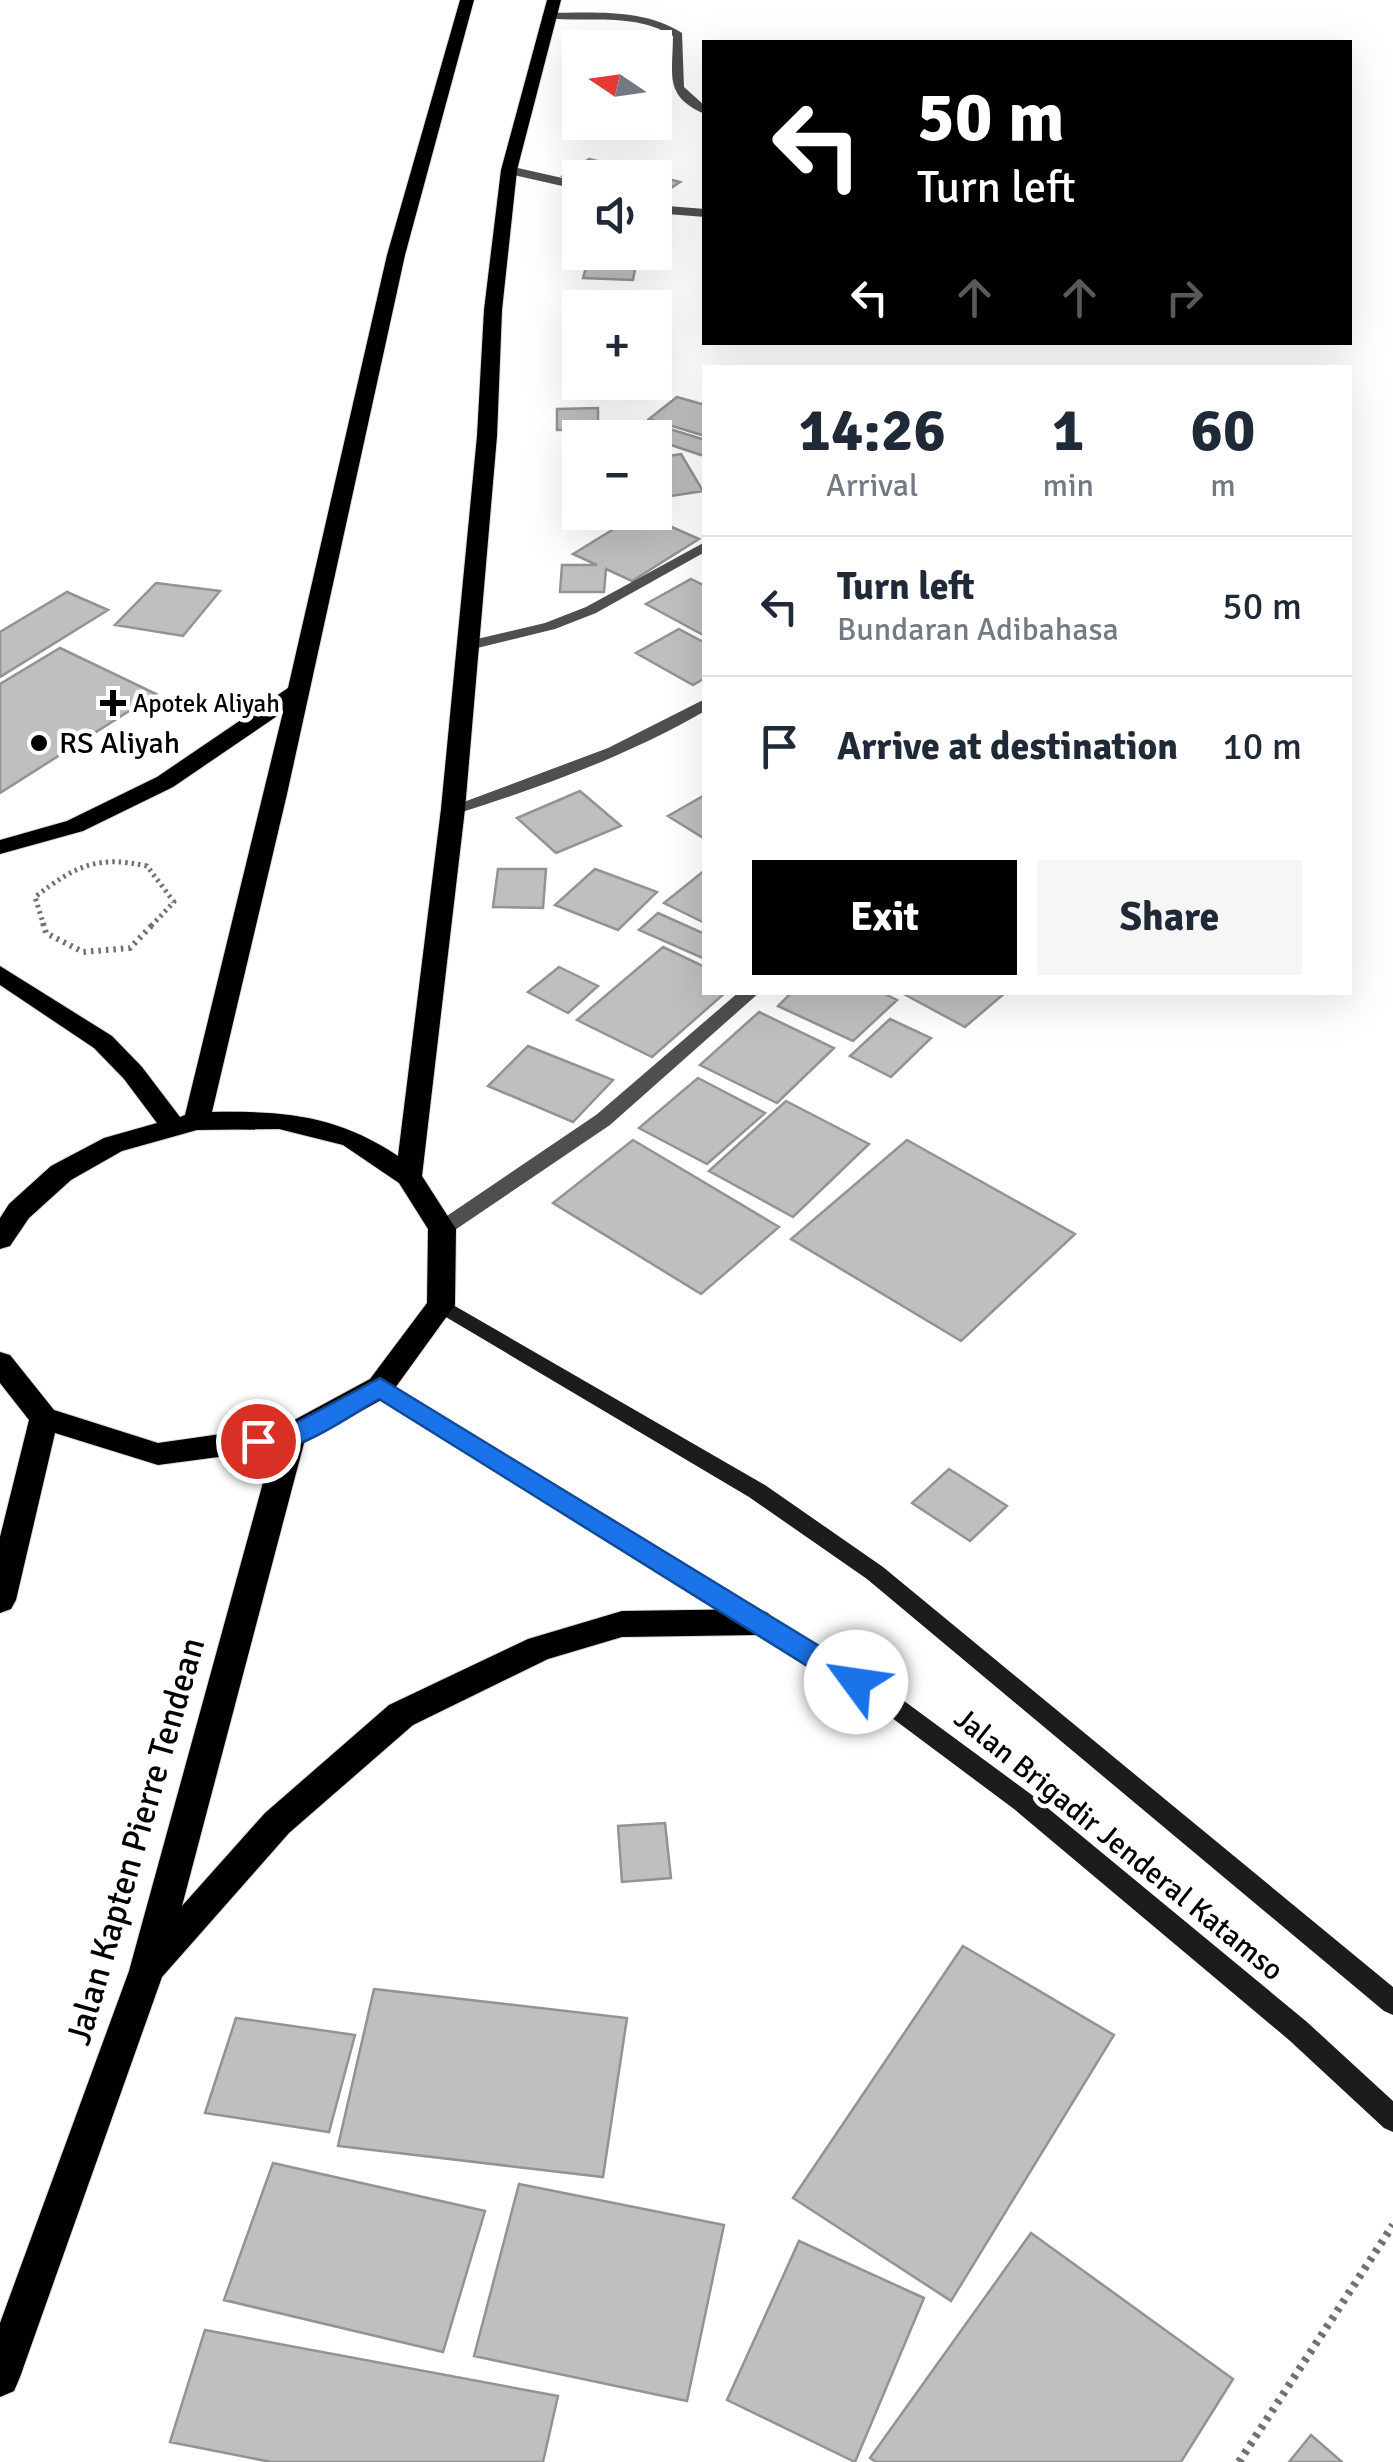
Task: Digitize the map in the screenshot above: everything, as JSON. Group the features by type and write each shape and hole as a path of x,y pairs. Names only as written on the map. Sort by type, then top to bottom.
{"highway":[{"path":"184,1123 299,691 369,366 424,140 467,0"},
{"path":"409,1176 469,645 487,436 492,310 509,170 550,8"},
{"path":"0,848 75,826 166,782 299,691"},
{"path":"0,974 103,1042 184,1123"},
{"path":"0,1239 19,1211 61,1173 113,1144 184,1123 279,1120 352,1138 409,1176 442,1229 441,1305 380,1388 290,1436 158,1454 44,1418 0,1363"},
{"path":"0,1600 44,1418"},
{"name":"Jalan Kapten Pierre Tendean","path":"0,2376 146,1970 290,1436"},
{"path":"146,1970 278,1824 401,1714 539,1648 622,1624 757,1622"}],"main road":[{"name":"Jalan Brigadir Jenderal Katamso","path":"441,1305 757,1491 875,1573 1393,2003"},
{"name":"Jalan Brigadir Jenderal Katamso","path":"380,1388 888,1702 1023,1802 1298,2030 1393,2119"}],"street":[{"path":"550,8 668,26 678,35 674,82 680,95 702,109"},
{"path":"509,170 562,182"},
{"path":"672,211 702,214"},
{"path":"469,645 550,626 591,610 702,548"},
{"path":"452,809 606,756 665,729 702,706"},
{"path":"442,1229 603,1120 748,995"}],"path":[{"path":"115,859 147,866 174,902 130,948 82,952 46,932 35,897 66,873 115,859"},
{"path":"1239,2462 1393,2224"}],"building":[{"path":"585,270 635,270 633,280 583,278"},
{"path":"677,397 702,404 702,435 672,426 672,420 649,419"},
{"path":"598,408 598,420 562,420 562,430 557,430 557,409"},
{"path":"672,430 702,439 701,455 672,445"},
{"path":"681,454 702,491 672,496 672,455"},
{"path":"672,527 699,539 632,581 606,569 604,592 560,592 562,565 597,565 573,554 612,530"},
{"path":"691,579 702,584 702,634 646,604"},
{"path":"156,583 220,591 183,636 115,625"},
{"path":"67,592 108,610 0,677 0,632"},
{"path":"679,629 702,641 702,680 693,685 636,653"},
{"name":"RS Aliyah","path":"60,648 156,694 0,793 0,684"},
{"path":"580,791 621,826 556,853 517,818"},
{"path":"702,797 702,837 668,816"},
{"path":"498,869 546,869 543,908 493,907"},
{"path":"595,869 657,892 618,930 555,905"},
{"path":"702,872 702,922 664,903"},
{"path":"658,913 702,933 702,958 639,930"},
{"path":"663,947 702,966 702,995 723,995 652,1057 577,1020"},
{"path":"559,967 598,986 568,1013 528,992"},
{"path":"789,995 887,995 897,1000 853,1041 778,1006"},
{"path":"906,995 1002,995 965,1027"},
{"path":"759,1012 834,1048 777,1103 700,1065"},
{"path":"890,1019 931,1038 891,1077 850,1056"},
{"path":"528,1046 613,1080 573,1122 488,1086"},
{"path":"698,1078 765,1113 707,1164 639,1128"},
{"path":"786,1101 869,1144 793,1217 709,1171"},
{"path":"633,1140 779,1227 701,1294 553,1203"},
{"path":"907,1140 1075,1234 961,1341 791,1239"},
{"path":"949,1469 1007,1506 970,1541 912,1503"},
{"path":"665,1823 671,1878 622,1882 618,1826"},
{"path":"963,1946 1114,2035 951,2301 793,2198"},
{"path":"374,1989 627,2018 603,2177 338,2146"},
{"path":"236,2018 355,2035 329,2132 205,2113"},
{"path":"273,2163 485,2211 443,2352 224,2300"},
{"path":"519,2184 724,2225 687,2401 474,2356"},
{"path":"1031,2233 1233,2379 1181,2462 876,2462 870,2458"},
{"path":"799,2241 924,2298 855,2462 727,2400"},
{"path":"205,2330 558,2396 543,2462 271,2462 170,2442"},
{"path":"1311,2435 1342,2462 1289,2462"}],"place":[{"name":"Apotek Aliyah","path":"113,703"},
{"name":"RS Aliyah","path":"39,743"}],"route":[{"path":"258,1441 290,1436 380,1388 856,1682"}]}
